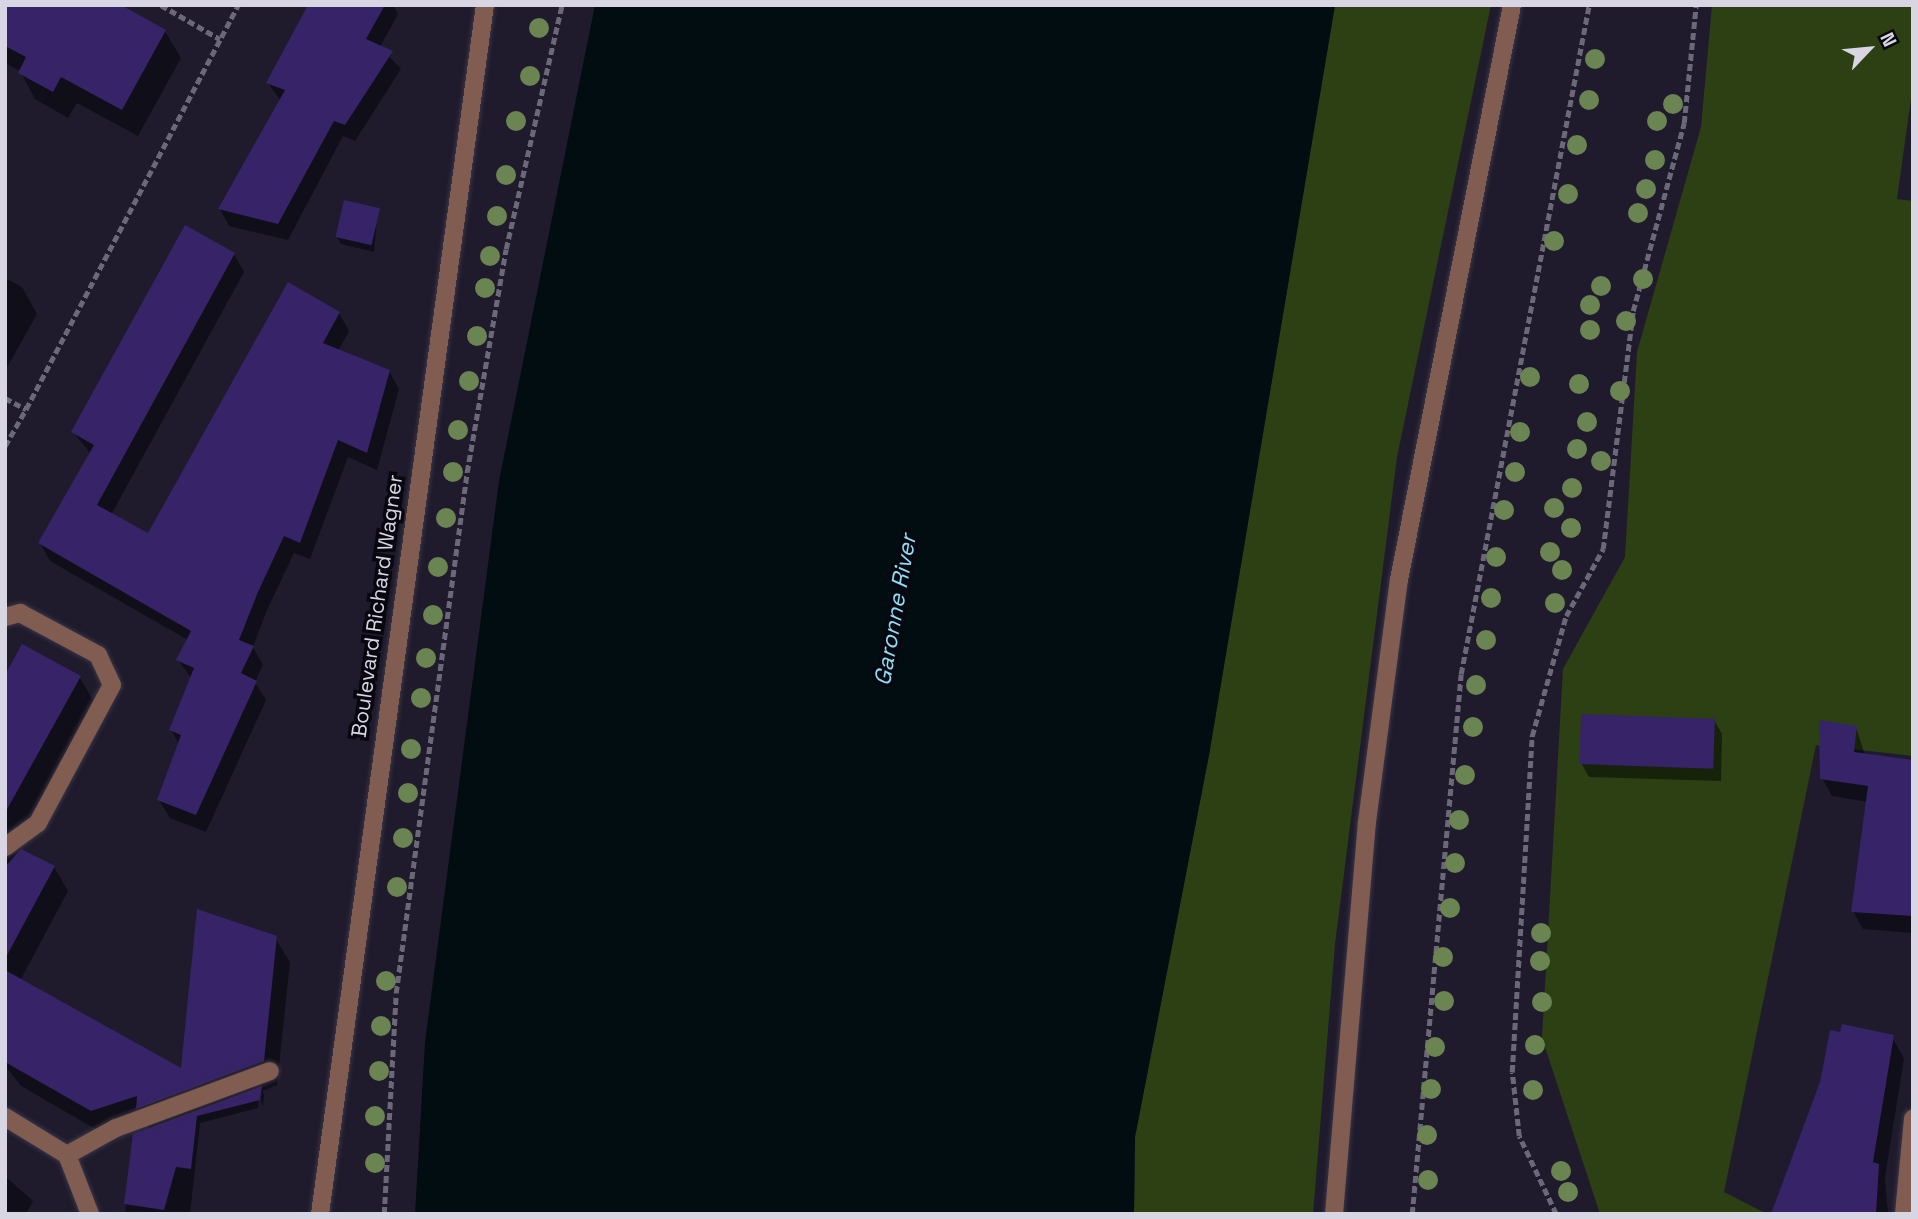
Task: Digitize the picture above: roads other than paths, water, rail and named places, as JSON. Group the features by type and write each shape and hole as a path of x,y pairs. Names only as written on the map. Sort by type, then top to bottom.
{"street":[{"name":"Boulevard Richard Wagner","path":"320,1214 485,5"},
{"path":"1334,1214 1367,822 1399,580 1512,5"},
{"path":"5,617 20,613 98,655 112,685 38,823 5,847"},
{"path":"67,1155 116,1128 270,1072"},
{"path":"5,1117 67,1155 90,1214"},
{"path":"1904,1214 1913,1118"}],"water":[{"name":"Garonne River","path":"595,5 1335,5 1209,755 1135,1137 1134,1214 415,1214 425,1042 499,481"}]}
